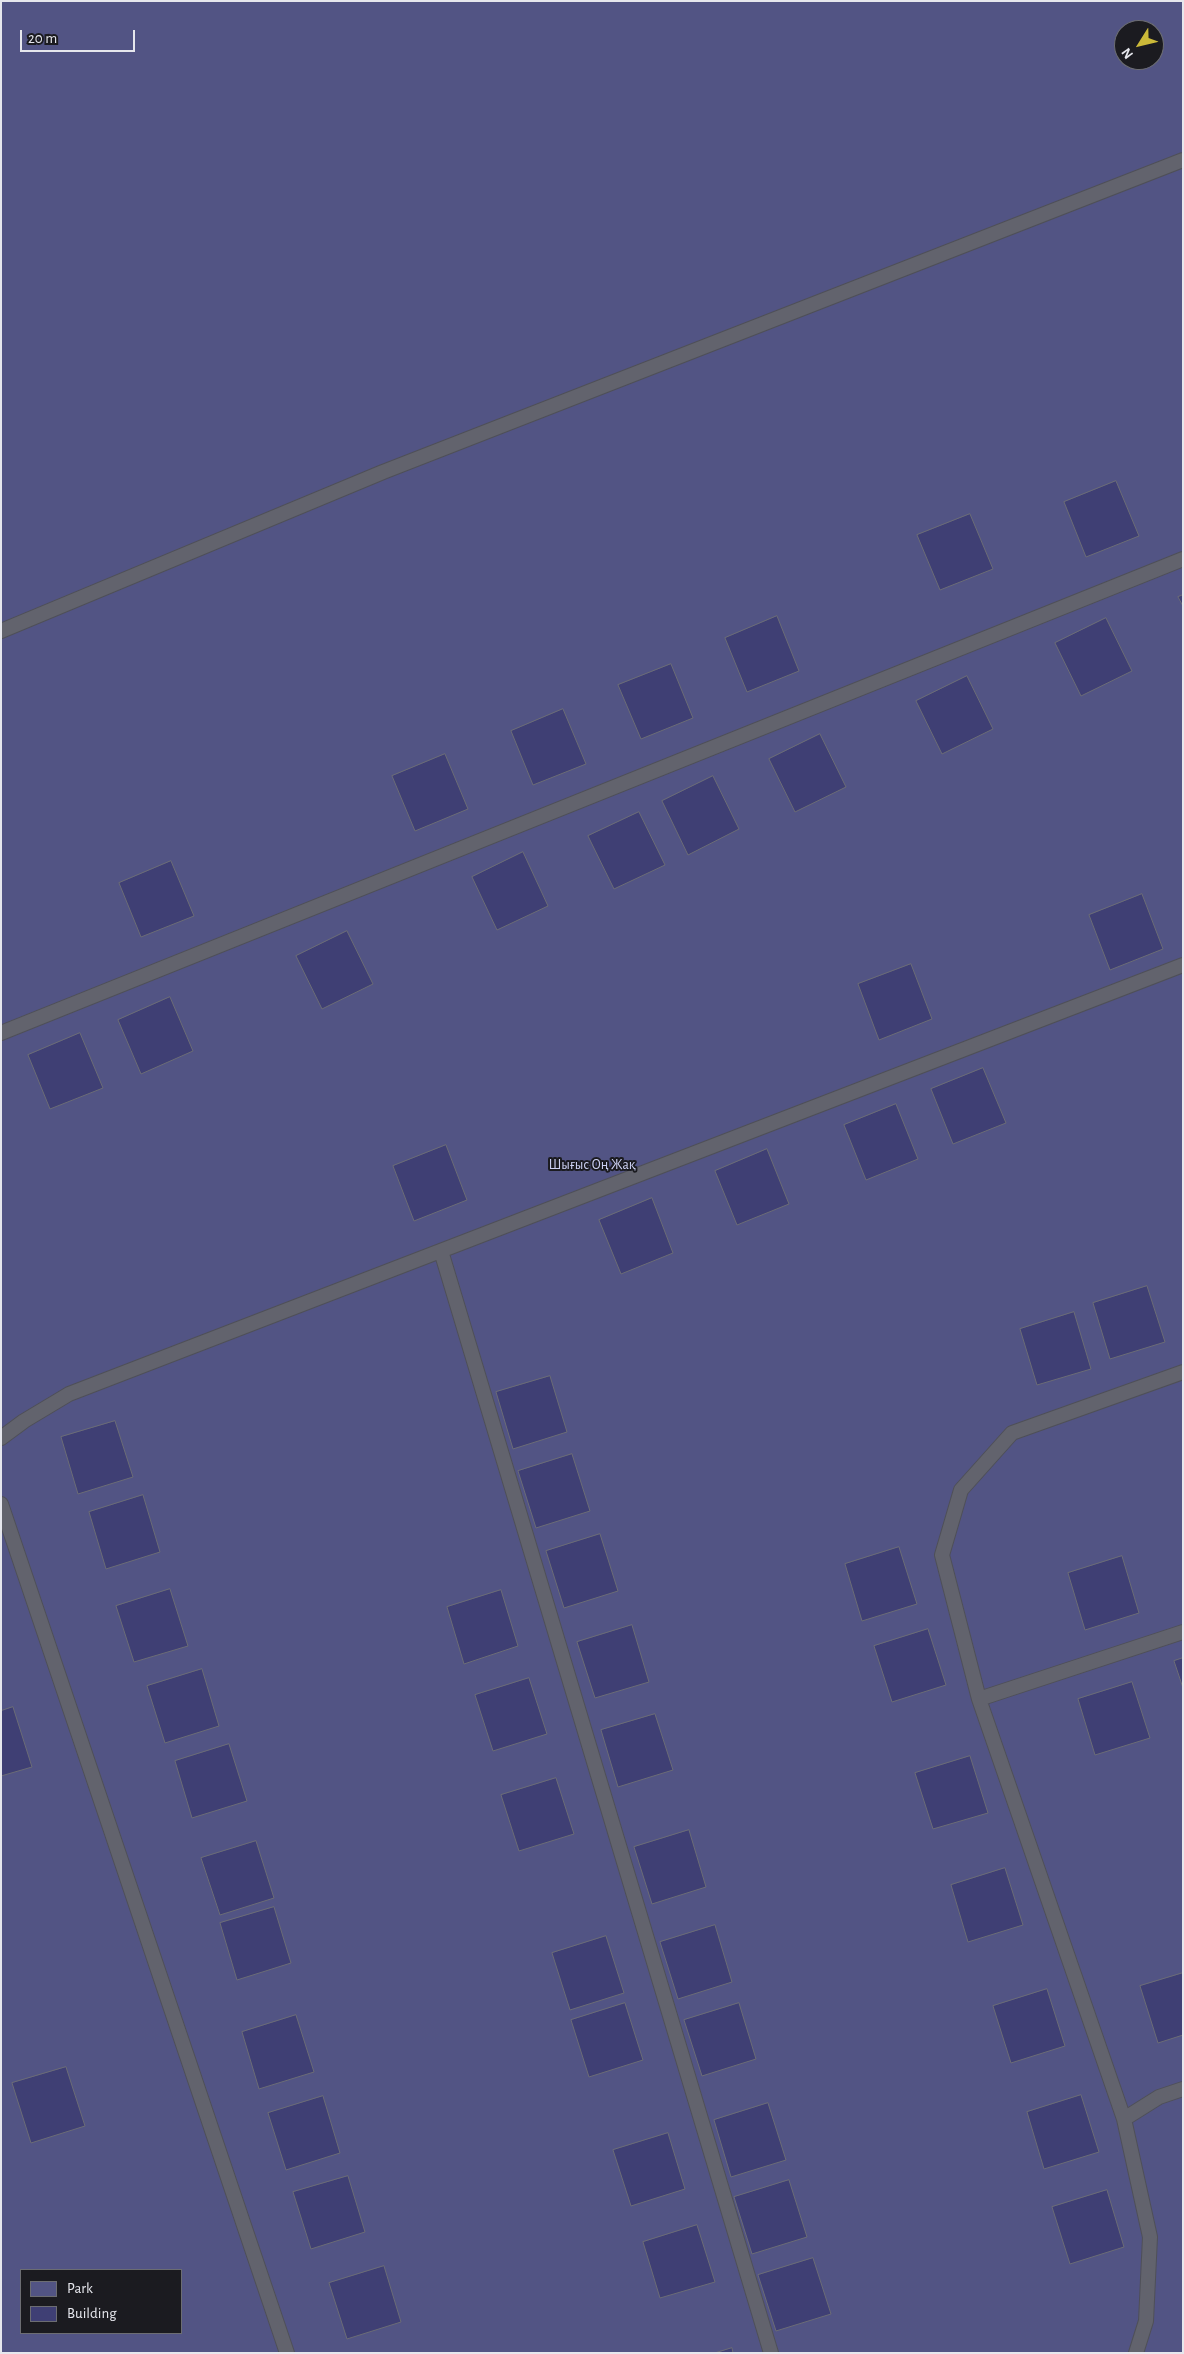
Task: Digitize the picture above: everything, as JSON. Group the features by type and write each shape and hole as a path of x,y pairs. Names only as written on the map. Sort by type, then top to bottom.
{"lane":[{"path":"1,631 383,472 1183,160"},
{"path":"1,1034 1183,559"},
{"path":"1,1438 24,1421 69,1394 1183,965"},
{"path":"441,1251 771,2353"},
{"path":"1136,2353 1146,2321 1150,2237 1124,2119 979,1699 942,1555 961,1490 1012,1433 1183,1372"},
{"path":"1,1504 287,2353"},
{"path":"979,1699 1183,1632"},
{"path":"1124,2119 1159,2097 1183,2090"}],"green space":[{"name":"Шығыс Оң Жақ","path":"1,1 1183,1 1183,2353 1,2353"}],"building":[{"path":"1116,481 1139,536 1086,557 1064,502"},
{"path":"970,514 993,569 940,590 917,535"},
{"path":"1183,595 1183,606 1178,597"},
{"path":"777,616 799,671 747,692 725,638"},
{"path":"1106,618 1132,671 1081,696 1055,643"},
{"path":"671,664 693,718 641,739 618,685"},
{"path":"967,676 993,729 942,754 916,701"},
{"path":"563,709 586,764 533,785 511,731"},
{"path":"820,734 846,787 795,812 769,759"},
{"path":"445,754 468,809 415,831 392,776"},
{"path":"713,776 739,829 688,855 662,801"},
{"path":"639,812 665,865 614,889 588,836"},
{"path":"523,852 548,906 497,930 472,877"},
{"path":"171,861 194,916 141,937 119,883"},
{"path":"1142,894 1163,949 1110,970 1089,915"},
{"path":"347,931 373,984 322,1009 296,956"},
{"path":"911,964 932,1019 879,1040 858,984"},
{"path":"170,997 193,1051 141,1074 118,1020"},
{"path":"80,1033 103,1088 50,1109 28,1055"},
{"path":"983,1068 1006,1123 953,1144 931,1089"},
{"path":"896,1104 918,1159 866,1180 844,1125"},
{"path":"446,1145 467,1200 414,1221 393,1166"},
{"path":"767,1149 789,1204 737,1225 715,1171"},
{"path":"652,1198 673,1253 621,1274 599,1220"},
{"path":"1147,1286 1165,1342 1110,1359 1093,1303"},
{"path":"1074,1312 1091,1369 1037,1385 1020,1329"},
{"path":"550,1376 567,1432 513,1449 496,1392"},
{"path":"115,1421 133,1477 78,1494 61,1437"},
{"path":"572,1454 590,1511 536,1528 518,1471"},
{"path":"143,1495 160,1552 106,1569 89,1512"},
{"path":"600,1534 618,1591 564,1608 546,1551"},
{"path":"899,1547 917,1604 862,1621 845,1564"},
{"path":"1122,1556 1139,1613 1085,1630 1068,1573"},
{"path":"170,1589 188,1646 134,1662 116,1606"},
{"path":"501,1590 518,1646 464,1664 447,1607"},
{"path":"632,1625 649,1682 595,1698 577,1642"},
{"path":"928,1629 946,1685 892,1702 874,1646"},
{"path":"1183,1658 1183,1688 1174,1661"},
{"path":"202,1669 219,1726 165,1743 147,1686"},
{"path":"529,1678 547,1734 493,1751 475,1695"},
{"path":"1132,1682 1150,1738 1095,1755 1078,1699"},
{"path":"13,1707 32,1767 1,1776 1,1711"},
{"path":"655,1714 673,1770 618,1787 601,1730"},
{"path":"229,1744 247,1801 192,1818 175,1761"},
{"path":"970,1756 988,1813 933,1829 915,1773"},
{"path":"556,1778 574,1834 519,1851 501,1795"},
{"path":"689,1830 706,1887 652,1904 634,1847"},
{"path":"256,1841 274,1898 220,1915 201,1858"},
{"path":"1005,1868 1023,1925 968,1942 951,1885"},
{"path":"274,1907 291,1963 237,1980 220,1923"},
{"path":"715,1925 732,1982 678,1999 660,1942"},
{"path":"606,1936 624,1993 570,2010 552,1953"},
{"path":"1183,1973 1183,2035 1158,2043 1140,1986"},
{"path":"1047,1989 1065,2046 1011,2063 993,2006"},
{"path":"625,2003 643,2060 589,2077 571,2020"},
{"path":"739,2003 756,2059 702,2076 684,2020"},
{"path":"296,2015 314,2072 259,2089 242,2032"},
{"path":"66,2067 85,2126 31,2143 12,2083"},
{"path":"1081,2095 1099,2152 1044,2169 1027,2112"},
{"path":"323,2096 340,2153 286,2170 268,2113"},
{"path":"768,2103 786,2160 731,2177 714,2120"},
{"path":"668,2133 685,2189 631,2206 613,2150"},
{"path":"348,2176 365,2232 311,2249 293,2192"},
{"path":"789,2180 807,2237 752,2254 734,2197"},
{"path":"1107,2190 1124,2247 1070,2264 1052,2207"},
{"path":"697,2225 715,2282 660,2298 643,2242"},
{"path":"813,2258 831,2314 776,2331 758,2275"},
{"path":"384,2266 401,2322 347,2339 329,2283"},
{"path":"732,2348 733,2353 715,2353"}]}
